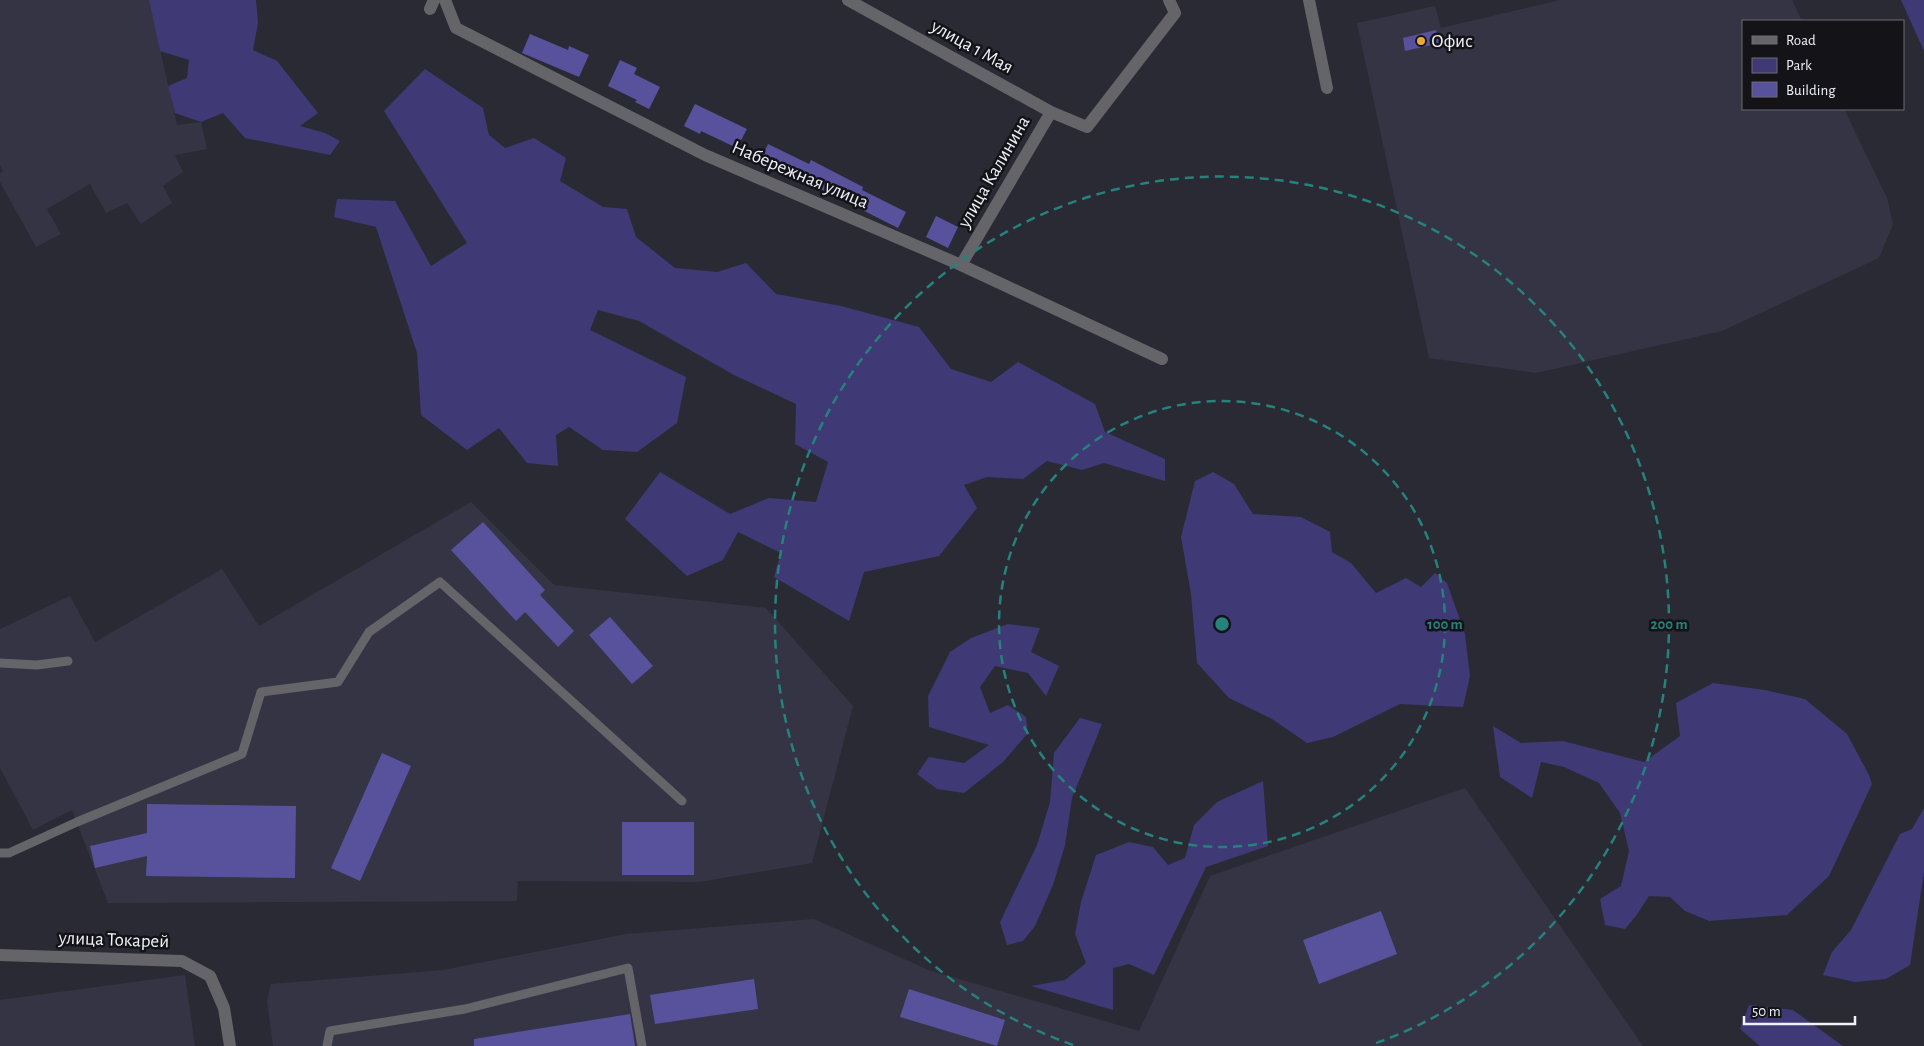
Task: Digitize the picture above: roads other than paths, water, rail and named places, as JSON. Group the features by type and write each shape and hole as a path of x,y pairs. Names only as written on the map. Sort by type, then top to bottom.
{"street":[{"name":"Набережная улица","path":"445,0 456,28 705,155 961,265 1162,360"},
{"name":"улица 1 Мая","path":"848,0 1051,112"},
{"name":"улица Калинина","path":"961,265 1051,112 1087,127 1175,13 1169,0"},
{"path":"1309,0 1327,88"},
{"name":"улица Токарей","path":"0,955 182,961 210,976 224,1008 230,1046"}],"lane":[{"path":"0,854 8,853 77,822 242,754 261,692 338,682 369,632 440,582 682,802"},
{"path":"0,663 37,665 68,661"},
{"path":"327,1046 330,1031 465,1009 628,968 642,1046"}],"place":[{"name":"Офис","path":"1421,41"}]}
